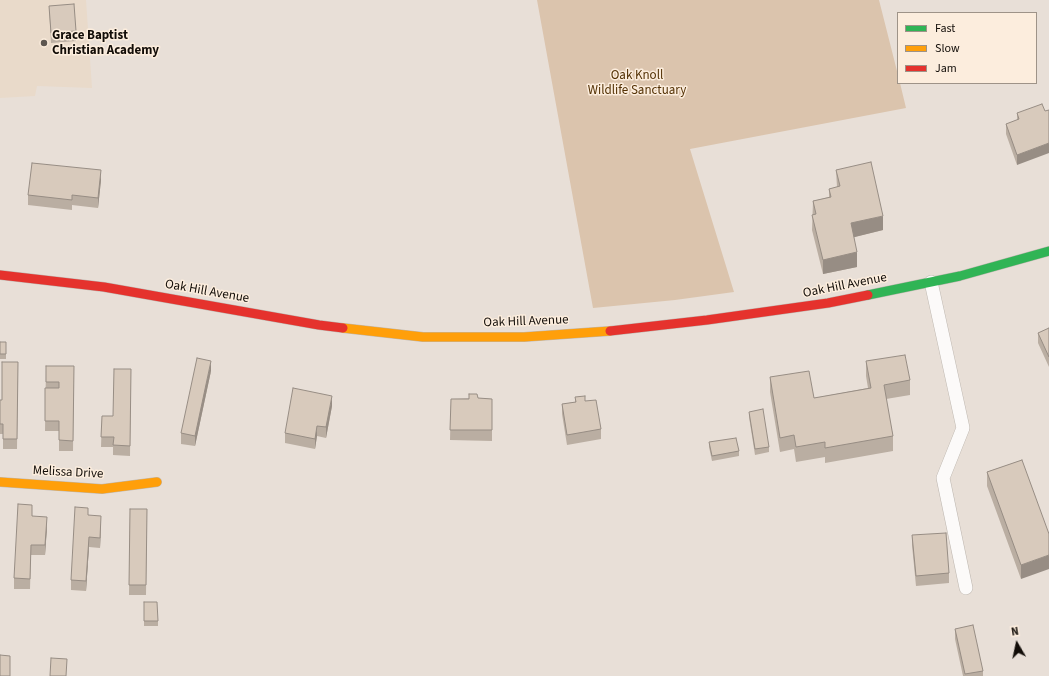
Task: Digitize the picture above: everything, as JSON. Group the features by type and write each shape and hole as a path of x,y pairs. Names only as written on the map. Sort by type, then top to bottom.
{"main road":[{"name":"Oak Hill Avenue","path":"0,275 104,287 319,325 422,338 524,337 610,331 828,304 960,276 1049,251"},
{"name":"Melissa Drive","path":"0,482 102,489 157,482"}],"lane":[{"path":"931,282 962,428 943,478 966,588"}],"shaded area":[{"name":"Grace Baptist Christian Academy","path":"0,0 86,0 92,88 37,86 35,96 0,98"}],"green space":[{"name":"Oak Knoll Wildlife Sanctuary","path":"537,0 879,0 897,71 897,84 900,84 906,108 690,149 734,292 675,300 593,308"}],"building":[{"path":"74,4 76,31 51,33 49,6"},
{"path":"1042,104 1045,111 1049,110 1049,143 1017,155 1006,124 1019,119 1017,113"},
{"path":"871,162 883,216 851,223 857,252 823,260 812,215 816,214 813,201 831,197 829,189 840,186 836,170"},
{"path":"32,163 101,170 98,198 72,195 72,200 28,195"},
{"path":"1049,328 1049,357 1038,333"},
{"path":"0,342 6,342 6,354 0,354"},
{"path":"905,355 910,380 884,385 893,436 825,448 825,442 796,447 794,435 780,438 770,377 809,371 814,398 871,388 866,361"},
{"path":"197,358 211,361 195,436 181,433"},
{"path":"2,362 18,362 17,439 3,439 3,424 0,424 0,400 2,400"},
{"path":"46,366 74,366 73,441 59,440 59,421 45,421 45,388 59,388 59,382 46,382"},
{"path":"114,369 131,369 130,446 113,445 114,437 101,437 102,416 113,416"},
{"path":"293,388 332,396 326,427 317,426 315,439 285,433"},
{"path":"469,394 477,394 478,398 492,399 492,430 450,430 451,399 469,399"},
{"path":"585,396 585,401 596,400 601,429 567,435 562,404 576,402 575,397"},
{"path":"763,409 769,447 755,449 749,412"},
{"path":"736,438 739,451 712,456 709,442"},
{"path":"1022,460 1049,534 1049,555 1021,565 987,472"},
{"path":"18,504 32,505 32,516 47,517 45,545 31,545 30,579 14,578"},
{"path":"75,507 88,508 88,515 101,516 100,538 89,537 86,581 71,580"},
{"path":"130,509 147,509 146,585 129,585"},
{"path":"946,533 949,573 916,576 912,535"},
{"path":"144,602 157,602 158,621 144,621"},
{"path":"973,625 983,671 965,674 955,629"},
{"path":"0,655 10,656 10,676 0,676"},
{"path":"51,658 67,659 66,676 50,676"}],"traffic: fast":[{"path":"868,295 960,276 1049,251"}],"traffic: slow":[{"path":"343,328 423,337 524,337 610,331"},
{"path":"0,482 102,489 157,482"}],"traffic: jam":[{"path":"0,275 104,287 343,328"},
{"path":"610,331 707,320 828,303 868,295"}],"place":[{"name":"Grace Baptist Christian Academy","path":"44,43"}]}
